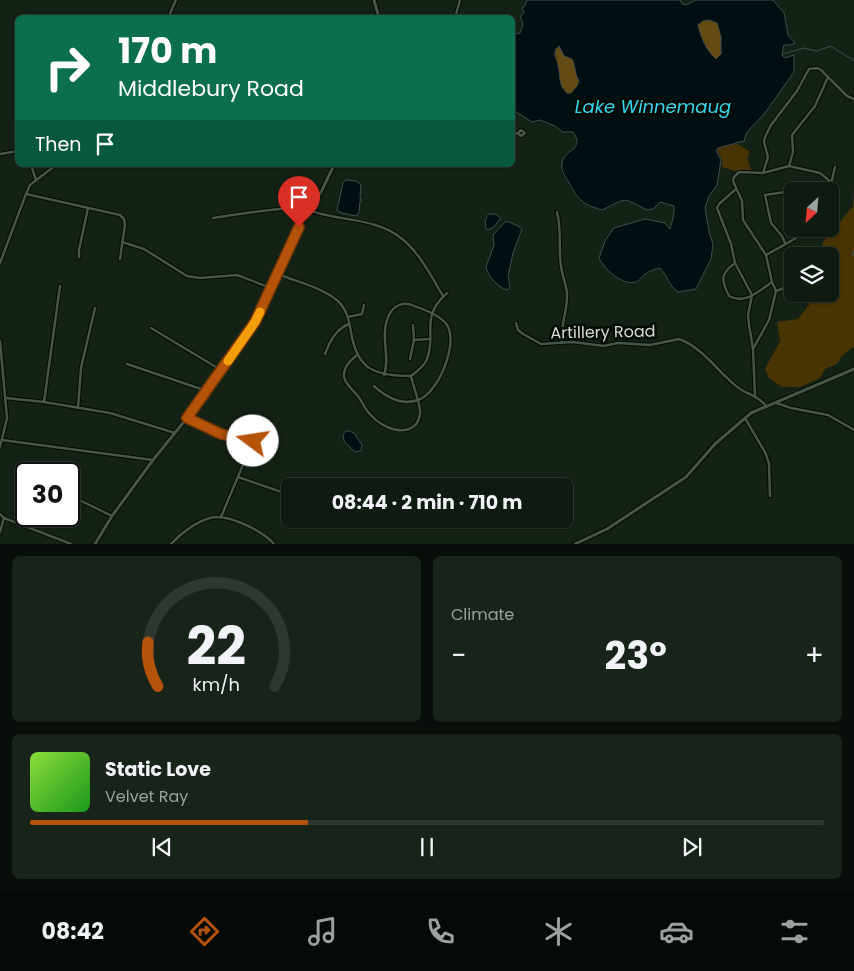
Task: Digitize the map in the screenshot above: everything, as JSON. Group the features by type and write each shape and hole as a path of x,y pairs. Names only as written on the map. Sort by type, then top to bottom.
{"street":[{"path":"169,15 176,0"},
{"path":"374,0 378,15"},
{"path":"456,15 460,0"},
{"path":"763,173 768,157 764,142 765,137 771,125 797,91 806,73 812,68 817,68 847,96 854,99"},
{"path":"790,166 793,152 792,135 815,106 828,77"},
{"path":"0,154 15,152"},
{"path":"753,349 769,320 776,291 766,255 743,220 742,201 733,181 736,173 763,173 790,166 820,173 831,182"},
{"path":"32,167 36,180"},
{"path":"0,263 30,185 53,167"},
{"path":"95,544 112,516 207,391 255,322 308,210 321,192 333,167"},
{"path":"831,182 835,167"},
{"path":"736,189 716,208 731,244 735,262 752,295 749,325 753,349 755,396"},
{"path":"784,192 765,195 771,223 782,236 785,243"},
{"path":"26,194 120,215 124,219 120,260"},
{"path":"79,258 88,208"},
{"path":"213,218 275,209 300,208 340,219 372,224 395,233 407,243 421,260 443,296"},
{"path":"557,212 560,226 561,266 567,293 560,330 562,344"},
{"path":"766,255 797,238"},
{"path":"122,242 144,248 187,276 200,278 237,275 272,288"},
{"path":"735,262 724,272 723,279 729,296 736,300 742,300 772,282"},
{"path":"278,274 326,293 338,301 347,312 353,344 358,355 368,368 384,375 410,376 427,361 430,340 429,321 443,296 447,293"},
{"path":"44,402 60,286"},
{"path":"776,291 784,288"},
{"path":"374,386 397,401 406,402 417,401 431,392 445,365 451,346 451,335 442,320 412,304 402,304 395,308 390,314 385,334 384,342 387,363 384,375"},
{"path":"348,317 362,314 364,305"},
{"path":"78,408 81,368 96,308"},
{"name":"Artillery Road","path":"516,323 518,330 541,344 579,343 604,346 618,343 650,345 679,339 697,349 723,375 740,389 760,399 766,406"},
{"path":"324,354 330,340 339,330 350,324"},
{"path":"410,359 414,340 413,325"},
{"path":"151,328 221,370"},
{"path":"414,340 430,340"},
{"path":"0,341 7,418 0,447"},
{"path":"358,355 350,361 344,375 346,382 376,420 390,428 403,431 412,429 417,422 420,413 410,376"},
{"path":"127,364 207,391"},
{"path":"575,544 607,529 686,477 715,444 744,418 776,401 854,369"},
{"path":"6,398 110,413 175,433"},
{"path":"776,401 783,406 828,415 854,430"},
{"path":"187,418 221,434 253,441 221,517"},
{"path":"744,418 766,454 769,464 770,496"},
{"path":"2,440 153,460"},
{"path":"238,477 281,492"},
{"path":"80,500 112,516"},
{"path":"0,514 4,518 15,522"},
{"path":"172,544 180,534 210,518 221,517 256,530 268,537 274,544"},
{"path":"0,532 4,518"},
{"path":"28,527 71,544"}],"shaded area":[{"path":"709,20 717,23 721,37 721,54 716,59 704,43 698,24"},
{"path":"558,46 576,65 576,75 579,80 571,93 567,93 564,89 556,70 555,56"},
{"path":"738,144 750,152 748,159 752,173 745,174 722,167 722,159 717,150 719,147"},
{"path":"854,188 854,346 842,356 837,364 825,369 820,378 800,387 782,387 769,378 765,369 780,341 777,322 798,319 809,305 809,302 839,302 839,247 822,247 823,242 826,238 839,238 839,223 853,206"}],"water":[{"name":"Lake Winnemaug","path":"527,0 680,0 682,4 686,5 696,0 773,0 784,13 788,35 795,43 784,45 782,55 785,58 794,55 794,72 765,113 747,132 744,141 718,148 716,151 721,160 717,185 709,196 705,208 713,244 711,259 696,289 678,292 672,287 660,268 645,274 639,281 631,283 614,276 601,262 599,258 605,241 614,228 645,219 665,223 670,229 674,215 674,206 660,202 653,209 647,210 625,200 602,210 581,200 564,175 562,168 564,158 576,146 577,142 573,132 563,132 555,126 540,120 532,122 515,111 515,34 521,31 523,23 520,17 524,12 522,8","holes":["709,20 717,23 721,37 721,54 716,59 704,44 698,25 703,21","559,46 564,56 572,59 579,81 571,93 567,93 560,82 555,55 555,50"]},
{"path":"346,180 356,181 361,185 360,199 362,200 360,201 359,213 356,216 337,210 343,183"},
{"path":"489,214 495,214 501,218 494,227 487,230 485,222"},
{"path":"506,221 522,229 513,253 508,276 510,287 507,290 500,287 494,281 486,267 494,245 493,235"},
{"path":"346,431 354,433 362,445 361,451 355,452 344,441 343,435"}],"waterway":[{"path":"783,54 804,48 817,51 831,46 854,61"},
{"path":"852,257 854,249"}],"slow traffic":[{"path":"228,361 260,312"}],"route":[{"path":"253,441 221,434 187,418 255,322 299,227"}]}
